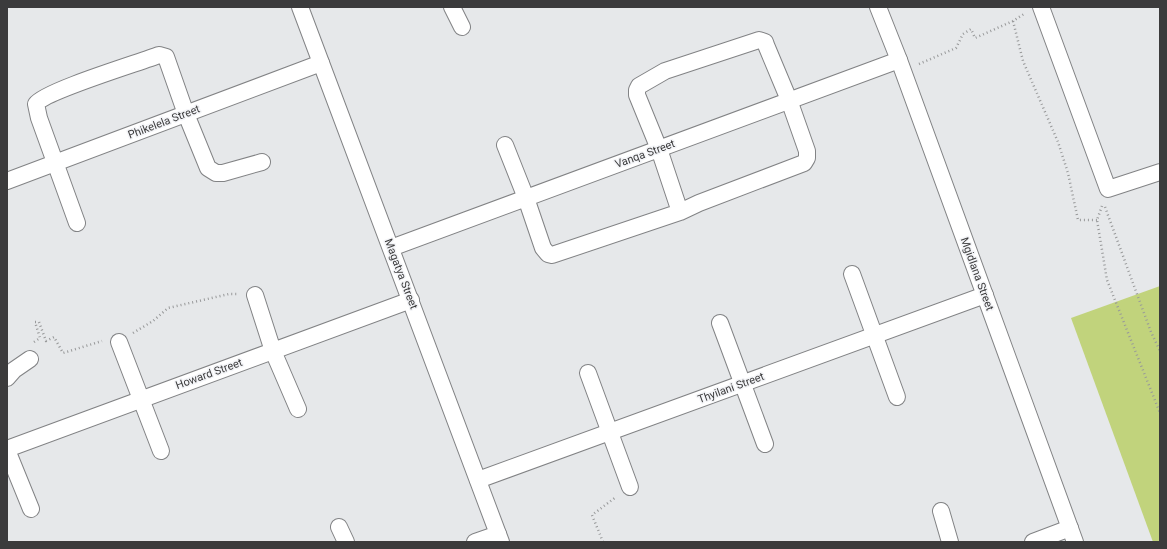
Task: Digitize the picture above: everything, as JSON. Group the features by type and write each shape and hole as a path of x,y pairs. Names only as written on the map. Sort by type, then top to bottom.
{"street":[{"path":"452,7 462,28"},
{"name":"Mgidlana Street","path":"878,7 899,60 1072,535"},
{"name":"Magatya Street","path":"306,9 321,63 499,538"},
{"path":"1035,9 1108,189 1160,172"},
{"path":"505,145 526,198 543,248 548,254 552,255 680,212 699,203 804,163 807,158 807,151 789,100 765,42 759,40 665,71 639,86 637,90 637,94 659,149 680,212"},
{"path":"77,223 37,114 36,104 44,98 65,88 159,55 166,57 186,114 208,168 216,173 223,173 262,162"},
{"name":"Vanqa Street","path":"391,248 899,60"},
{"name":"Phikelela Street","path":"7,181 321,63"},
{"path":"852,274 897,397"},
{"path":"255,295 273,351 298,409"},
{"name":"Thyilani Street","path":"478,480 985,295"},
{"name":"Howard Street","path":"7,450 411,300"},
{"path":"720,323 765,444"},
{"path":"119,342 161,451"},
{"path":"7,378 14,370 30,359"},
{"path":"588,373 630,487"},
{"path":"7,450 31,508"},
{"path":"941,511 950,542"},
{"path":"339,527 346,542"},
{"path":"1033,542 1072,535"},
{"path":"475,542 499,538"}],"path":[{"path":"899,60 918,64 956,48 963,34 971,30 975,38 1013,21 1035,9"},
{"path":"1013,21 1023,61 1058,142 1068,173 1078,220 1097,220"},
{"path":"1160,351 1150,332 1103,202 1097,220 1106,280 1160,413"},
{"path":"30,359 39,357 33,341 40,338 35,322 39,322 46,341 54,337 62,353 111,338 119,342 153,321 168,308 229,294 255,295"},
{"path":"603,542 592,515 630,487"}],"green space":[{"path":"1160,286 1160,542 1153,542 1071,318"}]}
